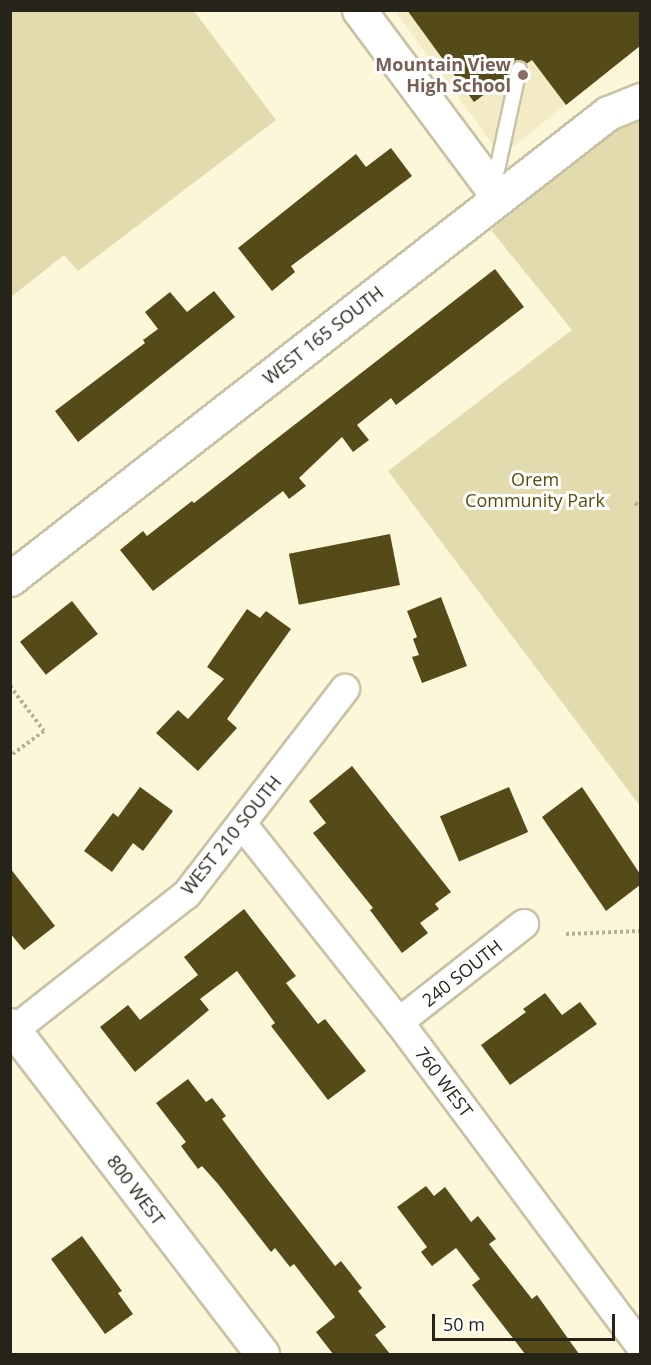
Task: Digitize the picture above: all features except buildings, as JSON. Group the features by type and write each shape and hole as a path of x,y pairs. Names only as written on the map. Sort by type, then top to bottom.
{"street":[{"path":"359,10 498,184"},
{"name":"WEST 165 SOUTH","path":"10,579 498,184 608,113 640,100"},
{"name":"WEST 210 SOUTH","path":"12,1027 187,894 345,689"},
{"name":"760 WEST","path":"242,824 399,1022 640,1345"},
{"name":"240 SOUTH","path":"399,1022 524,924"},
{"name":"800 WEST","path":"12,1027 262,1354"}],"lane":[{"path":"498,184 519,69"}],"path":[{"path":"10,686 44,731 10,756"},
{"path":"566,934 640,930"}],"shaded area":[{"name":"Mountain View High School","path":"395,11 640,11 640,46 501,156"}],"green space":[{"path":"11,10 194,11 276,120 78,271 64,255 11,297"},
{"name":"Orem Community Park","path":"640,120 640,806 388,471 572,330 491,230 618,129"}],"place":[{"name":"Mountain View High School","path":"523,75"}]}
